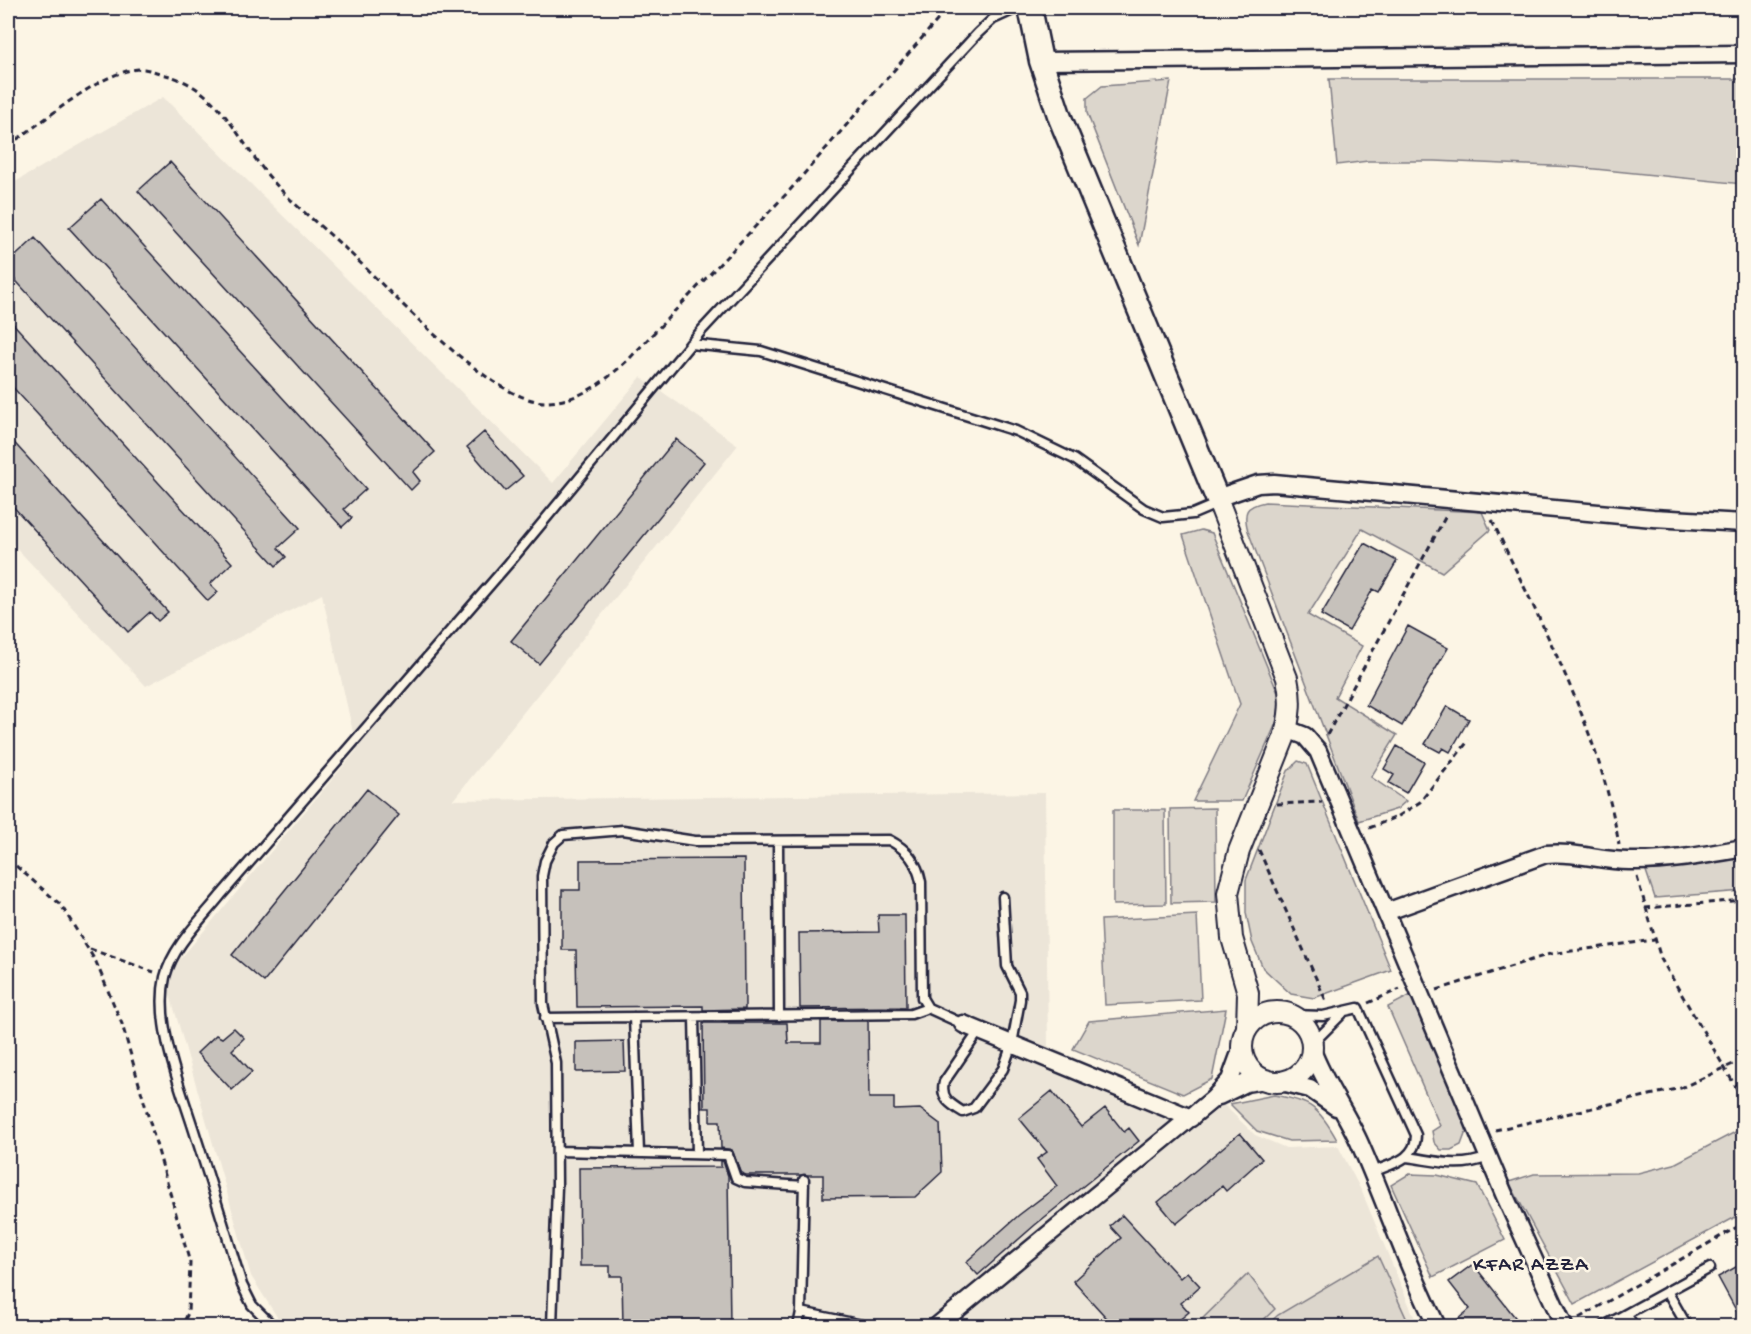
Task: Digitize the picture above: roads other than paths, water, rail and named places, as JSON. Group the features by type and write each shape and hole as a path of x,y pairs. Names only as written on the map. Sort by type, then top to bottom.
{"main road":[{"path":"1030,8 1041,61 1060,118 1218,500"}],"street":[{"path":"1041,61 1743,54"},
{"path":"1214,1100 1230,1080 1241,1050 1248,1008 1245,979 1232,938 1228,916 1228,892 1246,832 1287,729 1291,708 1287,678 1218,500 1243,488 1274,483 1743,523"},
{"path":"1287,729 1305,736 1318,751 1488,1157 1564,1326"},
{"path":"1386,912 1533,857 1564,852 1627,861 1703,856 1743,848"},
{"path":"1245,979 1272,1006 1291,1014 1306,1027 1327,1084 1345,1115 1372,1172 1406,1261 1437,1326"},
{"path":"1246,1027 1265,1013 1291,1014"},
{"path":"963,1024 1191,1118"},
{"path":"937,1326 1214,1100 1246,1083 1274,1081 1303,1071 1312,1047"},
{"path":"1241,1050 1248,1068 1274,1081 1310,1089 1345,1115"}],"lane":[{"path":"273,1326 252,1305 242,1285 173,1060 164,1020 165,977 177,951 221,895 509,563 690,344 978,33 993,19 1017,8"},
{"path":"690,344 761,351 1016,431 1074,459 1144,509 1163,517 1193,514 1218,500"},
{"path":"552,1326 557,1150 556,1063 545,1018 542,876 545,861 554,843 563,835 623,831 696,841 889,840 901,846 918,866 921,882 922,998 928,1008 963,1024"},
{"path":"778,841 779,1016"},
{"path":"980,1031 942,1088 943,1095 950,1104 963,1112 974,1108 1003,1069 1012,1044 1020,992 1007,966 1003,897"},
{"path":"545,1018 911,1014 928,1008"},
{"path":"1291,1014 1337,1014 1358,1008 1416,1136 1416,1144 1407,1157 1372,1172"},
{"path":"1312,1047 1337,1014"},
{"path":"634,1017 639,1153"},
{"path":"694,1017 697,1154"},
{"path":"557,1150 728,1155 736,1178 746,1182 804,1183 801,1312 798,1326"},
{"path":"1407,1157 1458,1165 1488,1157"},
{"path":"1604,1326 1710,1268"},
{"path":"1667,1291 1688,1326"},
{"path":"801,1312 867,1326"},
{"path":"1626,1314 1634,1326"}],"district":[{"name":"KFAR AZZA","path":"1531,1263"}]}
